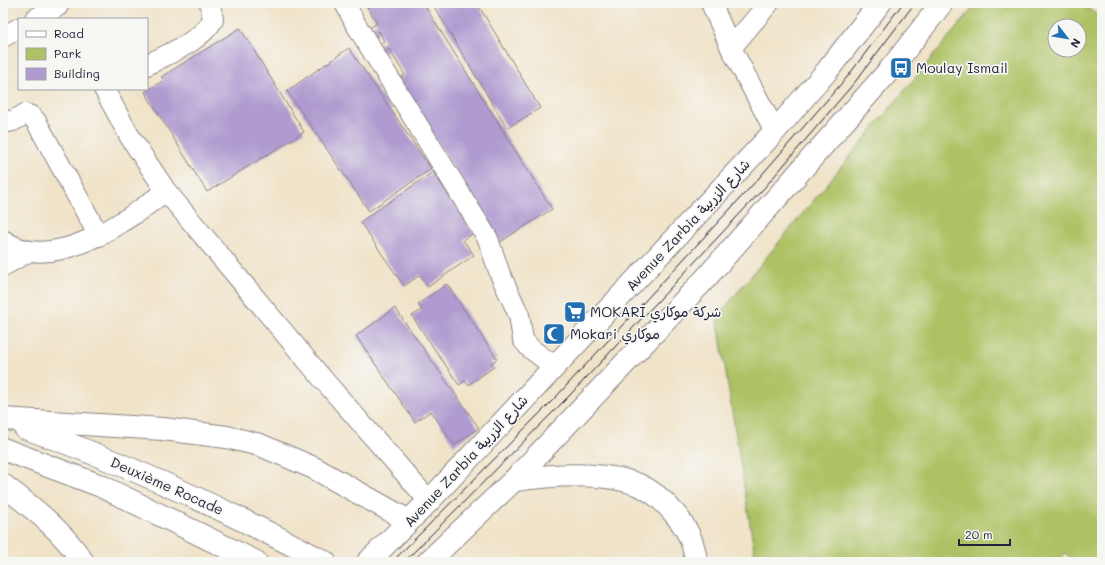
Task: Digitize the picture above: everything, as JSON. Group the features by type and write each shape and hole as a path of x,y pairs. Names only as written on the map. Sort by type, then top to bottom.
{"main road":[{"name":"Avenue Zarbia شارع الزربية","path":"368,562 388,544 429,501 775,131 827,71 880,3"},
{"path":"428,562 514,480 710,273 893,66 942,3"},
{"path":"3,420 163,429 227,437 260,445 314,468 409,521"},
{"name":"Deuxième Rocade","path":"3,420 70,444 147,476 251,523 325,562"},
{"name":"Deuxième Rocade","path":"3,449 101,486 256,562"},
{"path":"514,480 535,477 572,476 611,478 638,485 657,495 681,520 690,536 695,550 696,562"},
{"path":"3,485 52,525 76,551 83,562"}],"street":[{"path":"148,64 200,35 209,27 213,20 210,3"},
{"path":"345,3 355,23 488,239 500,274 519,315 523,340 531,349 554,367"},
{"path":"711,3 731,48 775,131"},
{"path":"731,48 769,3"},
{"path":"38,18 60,9"},
{"path":"3,36 18,28"},
{"path":"106,90 130,137 166,190 316,371 429,501"},
{"path":"3,119 8,122 13,121 25,114 31,116 36,121 99,236"},
{"path":"3,240 20,249 30,251 58,250 99,236 136,214 166,190"},
{"path":"3,266 30,251"}],"green space":[{"path":"977,3 1080,3 1102,18 1102,562 1075,562 1065,553 1058,562 756,562 717,317"}],"building":[{"path":"365,3 423,3 552,209 500,242 398,79 405,75 389,49 381,54 376,46 384,41 379,31 374,40 367,30 377,23"},
{"path":"432,3 477,3 540,108 507,128"},
{"path":"240,28 304,132 207,192 145,92 164,80 161,77"},
{"path":"349,48 431,169 369,211 287,91"},
{"path":"433,172 474,233 463,240 474,255 428,287 420,275 404,286 360,222"},
{"path":"447,284 497,359 491,363 494,367 468,385 465,381 459,385 412,316 422,310 418,304"},
{"path":"395,308 479,428 454,445 431,411 415,422 356,336"}],"tram line":[{"path":"392,562 554,399 758,179 848,76 903,3"},
{"path":"404,562 569,396 765,187 855,82 915,3"}],"place":[{"name":"Moulay Ismail","path":"901,68"},
{"name":"MOKARI شركة موكاري","path":"575,312"},
{"name":"Mokari موكاري","path":"554,334"}]}
